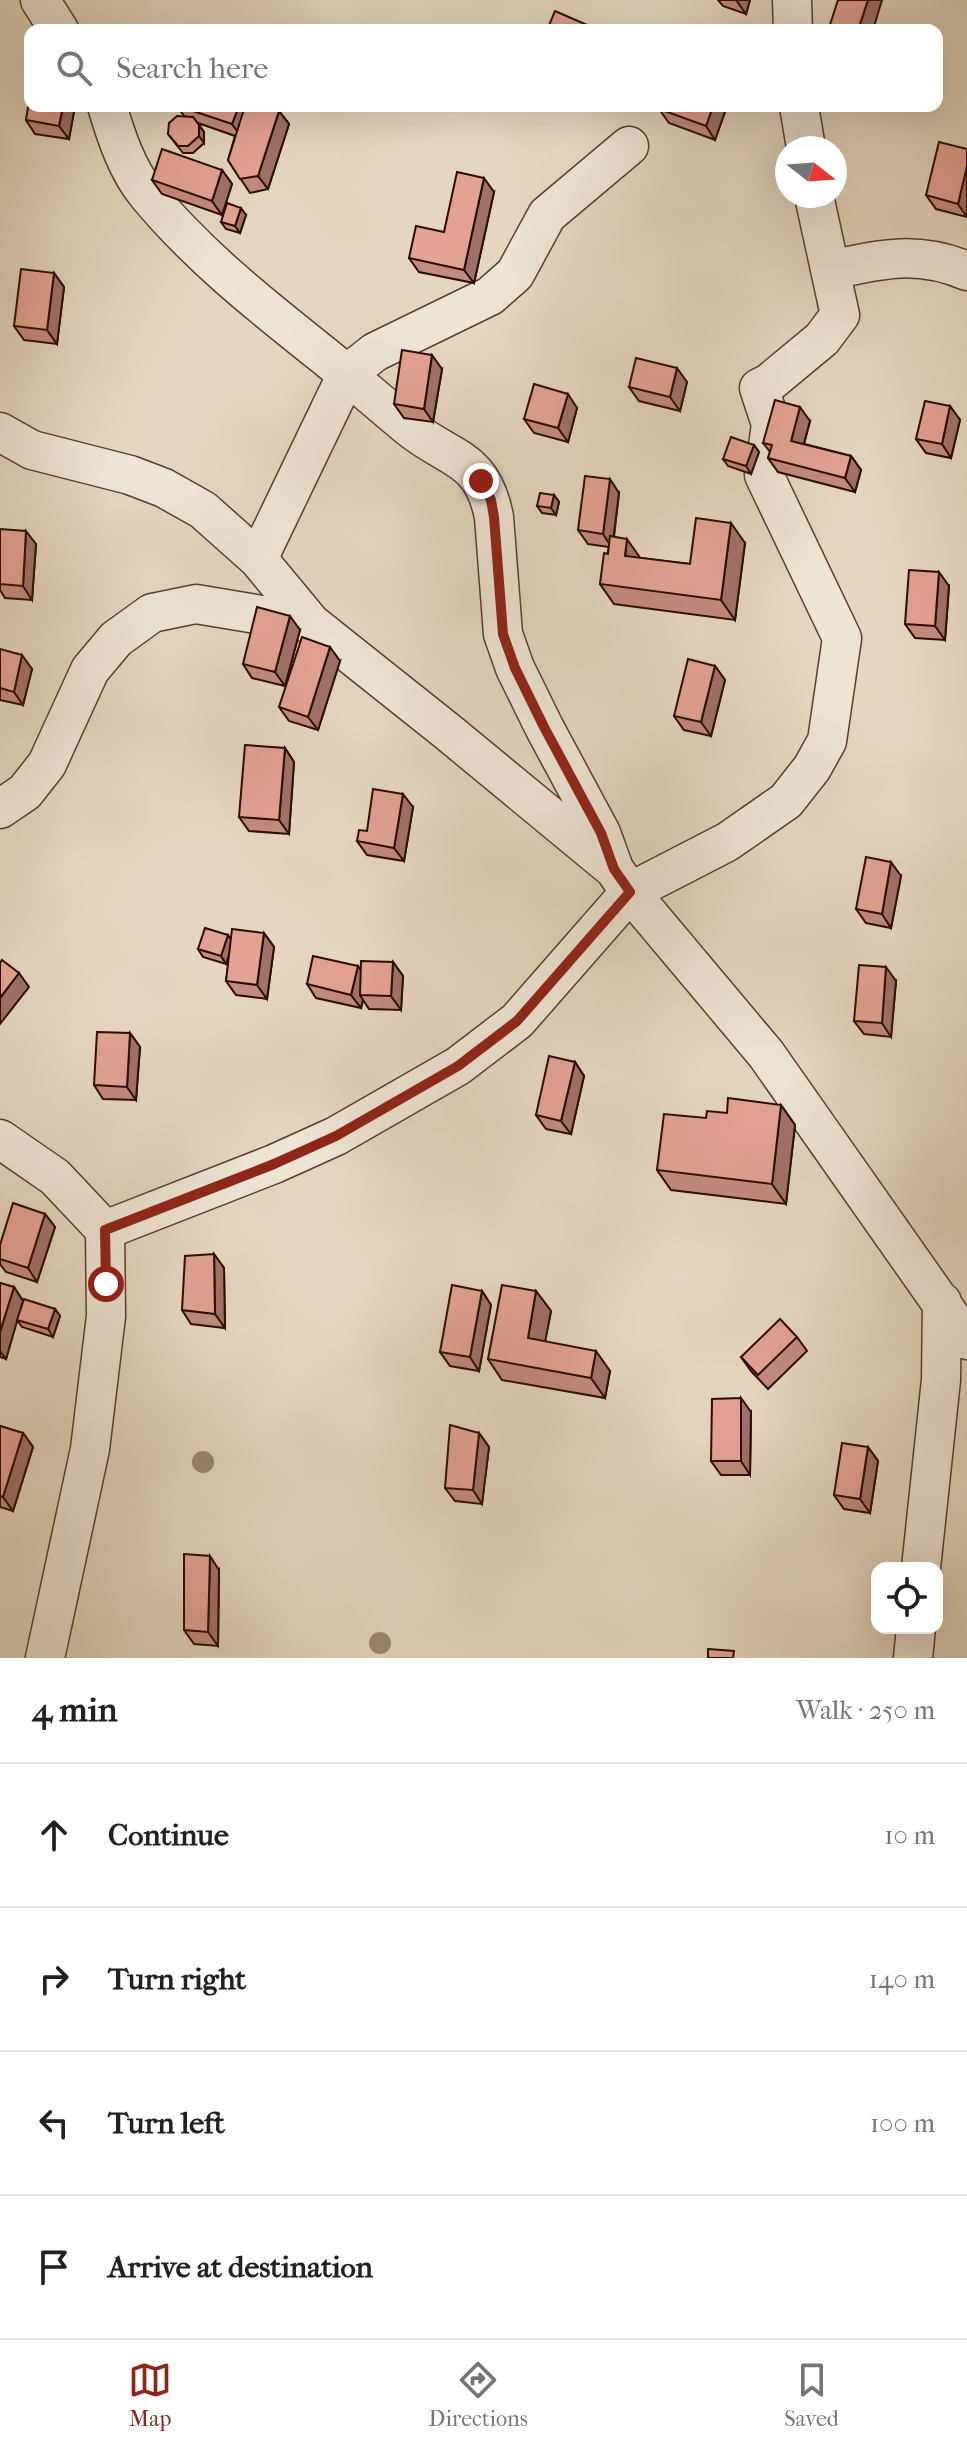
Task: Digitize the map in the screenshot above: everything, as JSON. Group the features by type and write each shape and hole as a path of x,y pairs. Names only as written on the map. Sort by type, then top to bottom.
{"street":[{"path":"40,0 55,24"},
{"path":"792,0 793,24"},
{"path":"109,112 117,140 146,192 228,279 414,431 472,467 491,500 503,634 515,668 594,819 622,880"},
{"path":"800,112 804,136"},
{"path":"258,559 347,374 375,352 490,296 515,274 547,215 629,146"},
{"path":"105,1230 274,1164 336,1136 458,1066 517,1021 622,880 727,842 786,801 812,768 827,741 842,638 764,475 771,424 759,388 822,339 840,315 817,208"},
{"path":"831,270 910,257 934,259 967,271"},
{"path":"0,432 32,450 130,475 164,488 203,510 258,559 311,623 448,732 622,880 766,1054 967,1340"},
{"path":"0,809 25,792 47,764 90,670 116,639 152,613 196,604 311,623"},
{"path":"0,1139 55,1177 105,1230 106,1316 90,1449 45,1658"},
{"path":"922,1562 941,1380 942,1302"},
{"path":"913,1658 915,1634"}],"building":[{"path":"838,0 868,0 860,24 830,24"},
{"path":"555,11 585,24 550,24"},
{"path":"27,112 62,112 59,126 26,120"},
{"path":"196,112 237,112 232,124"},
{"path":"243,112 279,112 258,176 240,179 228,160"},
{"path":"667,112 711,112 706,126"},
{"path":"177,116 193,117 199,125 199,136 188,146 178,146 168,134 169,123"},
{"path":"939,142 967,149 967,166 958,204 926,195"},
{"path":"162,149 222,170 212,201 152,180"},
{"path":"457,172 484,178 464,270 409,258 416,226 444,232"},
{"path":"227,203 241,208 235,226 221,222"},
{"path":"21,269 54,273 47,330 14,326"},
{"path":"402,350 432,355 424,409 394,404"},
{"path":"636,358 677,368 670,397 629,387"},
{"path":"534,384 568,394 558,428 524,419"},
{"path":"775,400 800,407 791,441 851,456 845,478 768,458 772,445 763,443"},
{"path":"925,401 950,406 942,444 916,439"},
{"path":"731,437 754,445 746,466 723,459"},
{"path":"585,476 610,479 603,534 578,530"},
{"path":"540,493 554,495 551,508 537,506"},
{"path":"696,518 731,523 721,600 600,584 604,553 608,554 610,536 627,539 625,556 690,564"},
{"path":"0,529 26,531 23,586 0,584"},
{"path":"909,570 939,572 935,626 905,624"},
{"path":"257,607 290,616 275,672 243,664"},
{"path":"302,637 330,647 308,717 279,707"},
{"path":"0,649 22,655 14,692 0,688"},
{"path":"688,659 715,666 701,722 674,716"},
{"path":"245,745 285,748 279,820 239,817"},
{"path":"373,789 403,794 394,848 357,841 359,830 367,831"},
{"path":"866,857 891,862 882,914 856,909"},
{"path":"205,928 228,935 221,956 198,949"},
{"path":"232,929 264,933 257,985 226,981"},
{"path":"313,956 358,966 351,995 307,984"},
{"path":"2,960 19,973 0,998 0,963"},
{"path":"361,961 393,962 391,996 360,995"},
{"path":"859,965 886,967 882,1023 854,1021"},
{"path":"97,1032 130,1033 127,1087 94,1085"},
{"path":"549,1056 575,1062 561,1121 536,1115"},
{"path":"728,1098 781,1105 772,1184 657,1170 664,1114 706,1118 707,1111 727,1113"},
{"path":"13,1203 45,1214 28,1268 0,1259 0,1245"},
{"path":"214,1254 215,1314 182,1310 185,1256"},
{"path":"0,1283 14,1287 0,1332"},
{"path":"452,1285 482,1291 470,1357 440,1352"},
{"path":"502,1285 536,1291 528,1338 596,1351 591,1378 488,1359"},
{"path":"24,1299 55,1309 48,1329 17,1320"},
{"path":"780,1319 797,1337 758,1375 741,1357"},
{"path":"741,1398 741,1461 711,1461 712,1399"},
{"path":"450,1425 479,1433 473,1490 445,1488"},
{"path":"0,1426 23,1433 3,1497 0,1496"},
{"path":"842,1443 868,1447 860,1499 834,1495"},
{"path":"184,1554 210,1556 208,1632 184,1630"},
{"path":"708,1649 734,1651 733,1658 708,1658"}],"route":[{"path":"106,1284 105,1230 274,1164 336,1136 458,1066 517,1021 534,1004 630,892 614,869 588,805 515,668 503,634 491,500 481,481"}]}
